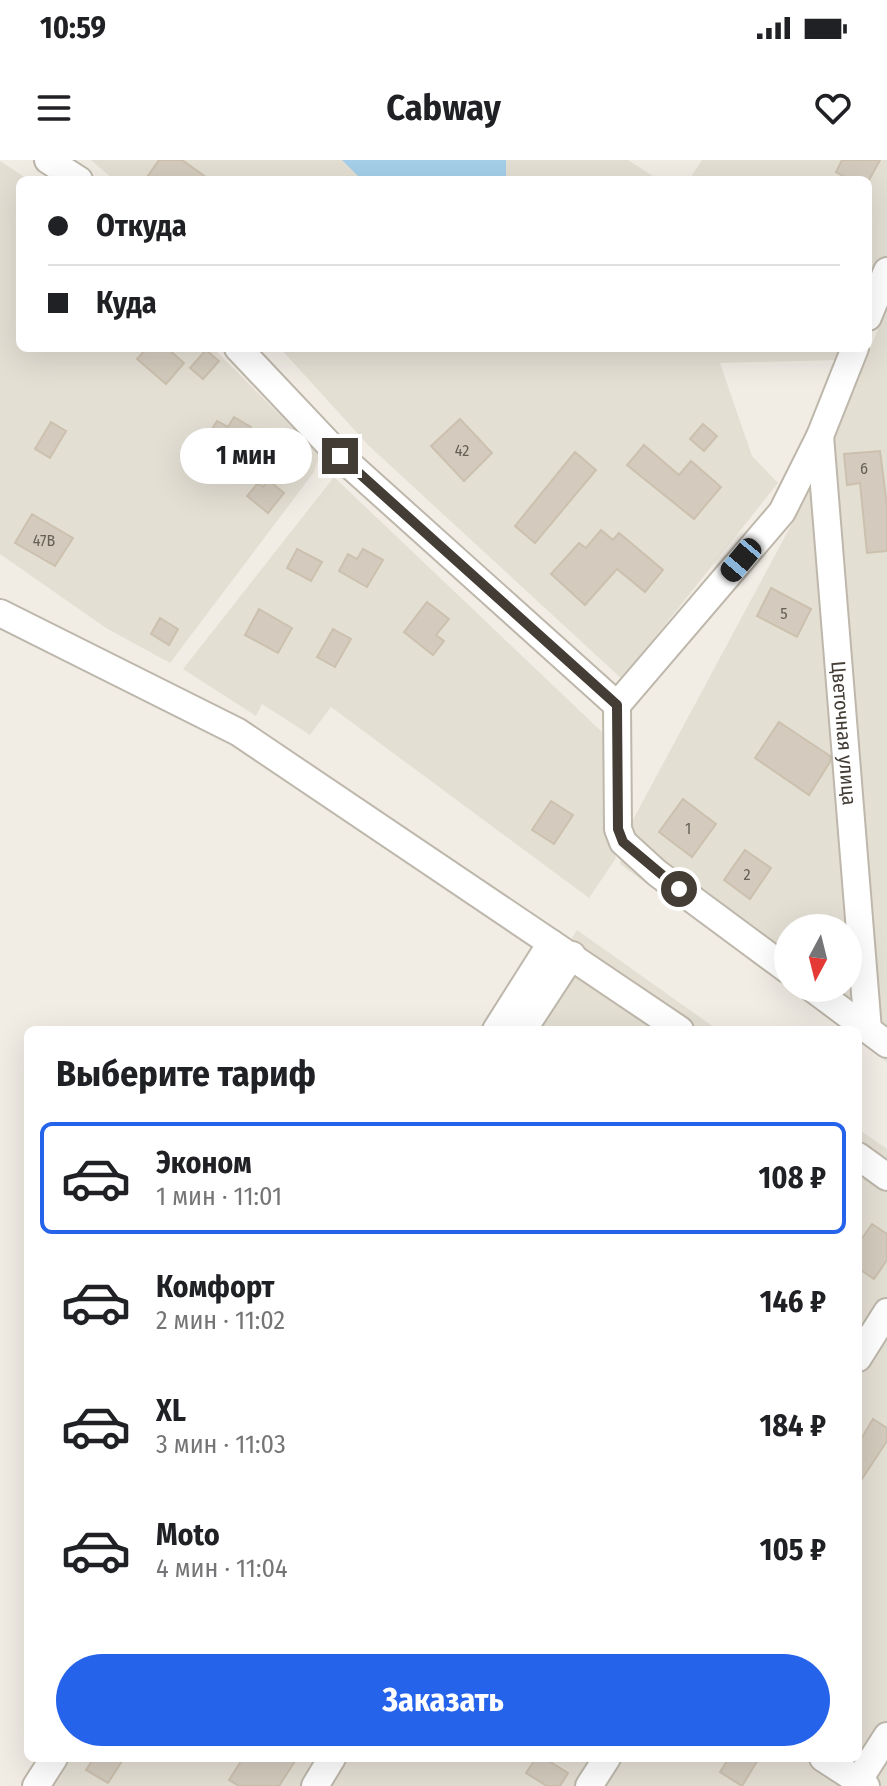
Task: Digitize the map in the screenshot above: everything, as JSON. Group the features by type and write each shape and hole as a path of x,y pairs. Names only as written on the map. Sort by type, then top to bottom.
{"street":[{"path":"48,160 73,176"},
{"path":"872,308 886,278"},
{"path":"242,352 340,456 617,705"},
{"path":"774,960 657,873 623,842 618,829 617,705 782,512 820,436 853,352"},
{"name":"Цветочная улица","path":"820,436 878,1037"},
{"path":"0,613 238,732 674,1026"},
{"path":"499,1026 561,949"},
{"path":"525,1026 561,949"},
{"path":"831,1002 878,1037"},
{"path":"862,1159 887,1177"},
{"path":"862,1352 887,1312"},
{"path":"829,1762 860,1784 887,1736"},
{"path":"16,1786 31,1762"},
{"path":"36,1786 51,1762"},
{"path":"315,1786 330,1762"},
{"path":"589,1786 604,1762"}],"shaded area":[{"path":"91,160 628,160 653,176 109,176"},
{"path":"702,160 887,160 887,293 872,283 872,176 692,176"},
{"path":"0,161 23,176 16,176 16,352 217,352 320,455 314,472 170,663 106,628 0,554"},
{"path":"887,309 887,1062 862,1044 862,1026 839,1026 806,1002 862,1002 862,914 774,914 774,978 620,864 623,842 803,503 868,352 872,352 872,344"},
{"path":"284,352 839,352 836,360 720,363 752,456 778,483 622,679 368,445"},
{"path":"334,477 603,733 606,826 616,858 589,898 331,707 310,735 262,704 256,716 183,669"},
{"path":"577,930 712,1026 517,1026"},
{"path":"862,1132 887,1149 887,1786 32,1786 47,1762 862,1762"}],"water":[{"path":"342,160 506,160 506,176 358,176"}],"building":[{"path":"159,160 182,160 204,176 148,176"},
{"path":"842,160 880,160 871,176 843,176 836,172"},
{"path":"143,352 172,352 184,363 166,384 137,359"},
{"path":"204,352 219,361 203,379 190,368"},
{"path":"234,417 251,427 245,438 252,442 241,462 205,440 217,421 228,427"},
{"path":"460,419 492,453 464,481 431,446"},
{"path":"51,422 66,431 50,458 35,449"},
{"path":"703,424 717,436 704,451 690,439"},
{"path":"644,445 679,475 691,461 721,487 694,519 627,465"},
{"path":"880,451 887,506 887,551 867,553 860,483 847,485 844,454"},
{"path":"575,452 596,470 535,543 515,526"},
{"path":"268,480 284,493 268,513 247,496 258,483 263,487"},
{"path":"32,514 73,538 55,566 15,543"},
{"path":"601,530 613,540 619,533 663,570 645,592 617,569 585,605 551,574 579,543 586,548"},
{"path":"297,549 322,562 311,581 287,568"},
{"path":"363,549 383,560 367,587 339,571 348,554 357,559"},
{"path":"771,588 811,609 797,637 757,616"},
{"path":"427,602 449,619 436,635 444,641 433,655 404,632"},
{"path":"259,609 292,628 278,653 245,635"},
{"path":"160,618 178,629 169,645 151,634"},
{"path":"333,629 351,639 335,667 317,657"},
{"path":"779,722 830,756 830,762 809,795 755,758"},
{"path":"683,799 716,824 692,857 659,832"},
{"path":"551,801 573,815 554,844 532,830"},
{"path":"745,850 771,868 750,899 724,880"},
{"path":"872,1224 887,1234 887,1260 874,1279 862,1271 862,1238"},
{"path":"873,1419 887,1428 887,1441 862,1479 862,1437"},
{"path":"91,1762 121,1762 108,1783 86,1770"},
{"path":"240,1762 294,1762 279,1786 239,1786 229,1780"},
{"path":"533,1762 550,1762 568,1773 560,1786 547,1786 526,1773"},
{"path":"726,1762 757,1762 742,1786 720,1772"}],"route":[{"path":"340,456 617,705 618,829 623,842 679,889"}]}
